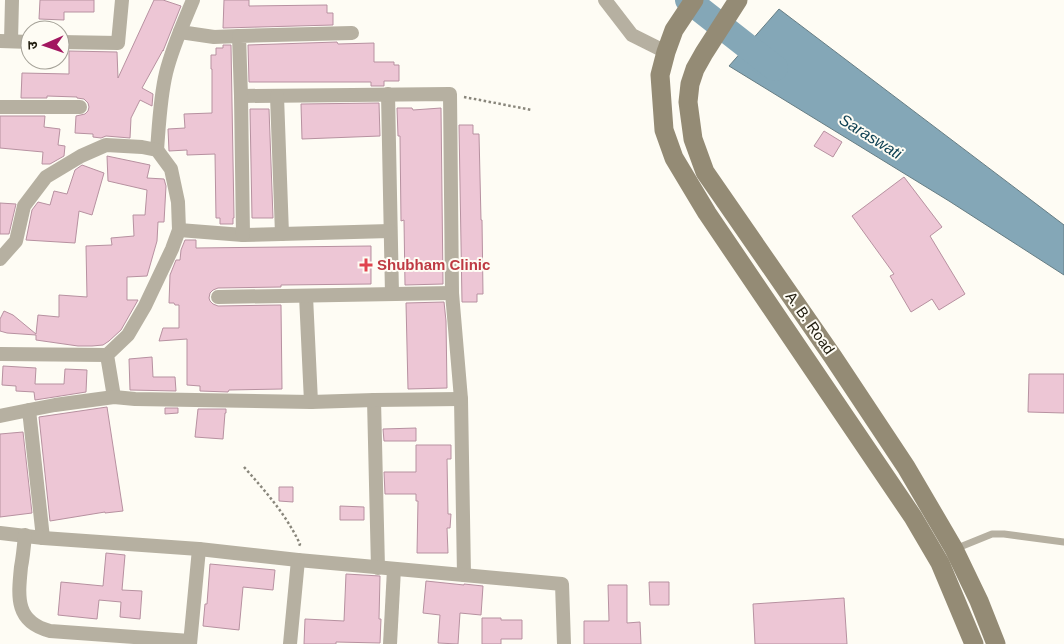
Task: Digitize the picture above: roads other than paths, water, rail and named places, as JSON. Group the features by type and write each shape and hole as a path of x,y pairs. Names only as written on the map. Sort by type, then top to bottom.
{"main road":[{"name":"A. B. Road","path":"694,0 674,30 660,75 664,130 674,158 706,213 913,517 940,562 974,644"},
{"name":"A. B. Road","path":"738,0 704,52 690,84 688,102 693,139 705,172 901,459 954,549 979,600 996,644"}],"street":[{"path":"12,0 5,41 20,42"},
{"path":"70,42 118,43 122,0"},
{"path":"0,354 107,355 128,335 145,306 179,230 178,202 171,169 157,150 165,80 171,57 193,0"},
{"path":"605,0 632,35 666,52"},
{"path":"180,32 214,37 352,33"},
{"path":"239,36 243,235"},
{"path":"388,94 392,294"},
{"path":"241,96 450,94 452,294 461,399 464,576"},
{"path":"277,96 282,234"},
{"path":"0,107 80,107"},
{"path":"0,260 16,241 24,206 46,177 81,156 106,146 157,150"},
{"path":"179,230 243,235 390,231"},
{"path":"218,298 452,294"},
{"path":"306,296 311,402"},
{"path":"107,355 114,397"},
{"path":"0,416 55,405 114,397 144,400 311,402 461,399"},
{"path":"374,400 378,568"},
{"path":"29,410 43,538"},
{"path":"0,533 562,584 564,644"},
{"path":"25,536 19,586 20,606 25,616 32,623 50,631 190,643 199,550"},
{"path":"290,644 298,560"},
{"path":"390,644 394,569"}],"lane":[{"path":"954,549 992,534 1064,542"}],"water":[{"path":"779,9 1064,225 1064,275 949,201 729,66"}],"waterway":[{"name":"Saraswati","path":"688,0 775,68"}],"place":[{"name":"Shubham Clinic","path":"366,265"}]}
